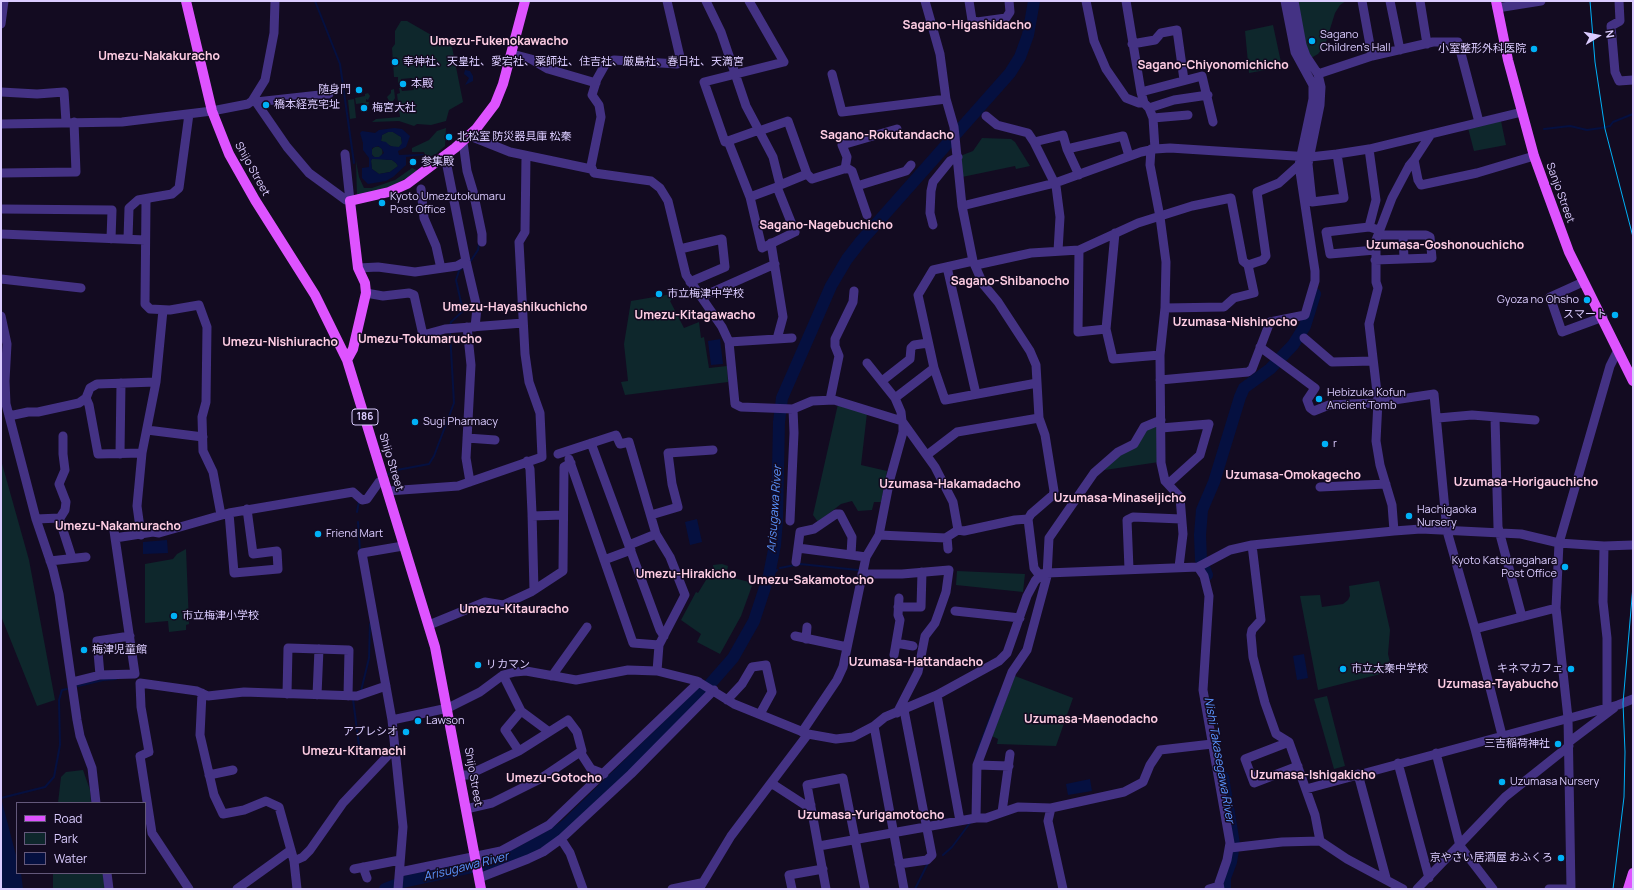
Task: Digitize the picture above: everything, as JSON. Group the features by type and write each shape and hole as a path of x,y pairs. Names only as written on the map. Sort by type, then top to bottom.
{"main road":[{"name":"Shijo Street","path":"186,1 212,111 229,154 255,200 315,294 347,360 388,491 403,546 429,625 448,708 481,889"},
{"path":"347,360 353,349 366,293 365,284 358,268 350,201 382,194 400,187 446,156 467,139 495,104 512,54 525,1"},
{"name":"Sanjo Street","path":"1496,4 1534,156 1566,245 1583,282 1603,317 1633,381"},
{"path":"1628,889 1633,873"}],"street":[{"path":"1,24 4,1"},
{"path":"254,102 265,80 274,33 275,1"},
{"path":"593,171 601,117 599,105 592,95 606,63 614,60 677,64 680,57 667,1"},
{"path":"706,1 721,32 746,106 773,157 778,186 795,232 762,248 750,197 728,141"},
{"path":"749,1 784,62 704,82 725,142 788,121 807,174 812,179 845,169 852,171 867,215"},
{"path":"925,1 940,54 946,99 954,127 962,206 974,263 983,284 998,302 1030,351 1036,365 1039,418 1045,435 1054,491 1053,495 1028,519 1034,568 1043,574 1128,569 1166,569 1201,565 1230,550 1252,545 1394,531 1499,533 1531,535 1559,543 1604,546 1633,545"},
{"path":"969,1 972,20 977,22 1006,18 1010,12 1009,1"},
{"path":"1086,1 1094,41 1106,69 1126,98 1147,106 1208,95"},
{"path":"1126,1 1141,92 1153,118 1153,149 1150,165 1160,217 1166,262 1165,308 1160,355 1161,463 1165,481 1180,497 1183,534 1178,567"},
{"path":"1160,380 1248,372 1252,369 1270,322 1305,315 1315,281 1315,270 1303,159 1321,87 1318,74 1293,46 1285,1"},
{"path":"1294,1 1302,45 1302,57 1313,85 1316,104"},
{"path":"1362,1 1372,56"},
{"path":"1390,1 1400,50"},
{"path":"1420,1 1427,44"},
{"path":"1496,4 1541,1"},
{"path":"1619,1 1620,21 1611,26 1615,72 1619,81 1633,80"},
{"path":"1132,44 1155,40 1161,33 1177,30 1184,80"},
{"path":"1318,74 1372,56 1427,44 1458,42 1479,122"},
{"path":"512,54 531,58 548,69 596,83"},
{"path":"832,74 842,112 946,99"},
{"path":"1141,92 1202,76 1208,95 1213,122"},
{"path":"1,92 37,94 64,92 70,122 76,172 1,173"},
{"path":"1,124 122,122 212,111 254,102 329,94"},
{"path":"254,102 287,147 309,173 346,200 350,201 344,154"},
{"path":"962,206 1055,183 1129,156 1153,149 1303,159 1369,149 1522,112"},
{"path":"128,239 129,208 138,200 172,194 179,188 189,114"},
{"path":"1153,118 1188,115"},
{"path":"986,116 996,125 1028,133 1034,142 1055,183 1060,207 1058,251"},
{"path":"845,169 847,157 842,145 897,128"},
{"path":"1394,531 1392,505 1380,465 1376,441 1378,401 1369,324 1378,288 1376,282 1375,255 1379,233 1392,198 1409,166 1431,134"},
{"path":"1034,142 1063,135 1067,149 1079,174"},
{"path":"1067,149 1123,136 1129,156"},
{"path":"482,242 482,234 474,191 467,172 467,139 526,156 593,171 651,181 660,188 668,201 686,275 722,327 729,342 735,404 741,407 790,409 812,401 830,400 902,422 935,467 954,502 958,530"},
{"path":"1369,149 1376,200 1369,227"},
{"path":"1303,159 1308,170 1312,202 1344,198 1337,154"},
{"path":"446,156 466,261 477,308 471,327 471,365 466,458 470,482"},
{"path":"388,491 458,486 542,457 540,413 529,382 523,323 519,242 525,232 526,156"},
{"path":"1414,160 1418,180 1421,185 1477,173 1534,156"},
{"path":"933,225 930,203 933,182 950,161 958,157"},
{"path":"1248,265 1263,260 1266,256 1257,192 1279,183 1303,159"},
{"path":"857,186 906,172 911,165"},
{"path":"750,197 807,174"},
{"path":"421,189 424,218 436,246 440,268"},
{"path":"149,198 146,201 145,304 150,309 163,310 199,305 207,326 206,402 202,417 202,451 213,472 225,514 234,572 278,569 277,551 253,554 247,509"},
{"path":"1037,383 945,400 934,368 918,295 933,270 1024,255 1079,250 1138,223 1192,206 1231,198 1243,262 1248,265 1254,293 1234,298 1224,307 1165,308"},
{"path":"1,208 112,210 111,239"},
{"path":"1369,227 1379,233 1426,235 1430,237 1432,258 1404,259 1375,255 1330,254 1326,232 1369,227"},
{"path":"1115,233 1106,329 1113,359 1160,355"},
{"path":"1,234 145,240"},
{"path":"1403,235 1404,259"},
{"path":"680,249 722,239 725,267 690,282"},
{"path":"772,243 783,317 777,339"},
{"path":"1079,250 1078,332 1106,329"},
{"path":"358,268 378,267 415,272 457,266 466,261"},
{"path":"701,297 775,264"},
{"path":"947,267 976,394"},
{"path":"1,279 81,288"},
{"path":"1583,282 1550,297 1562,332 1603,317"},
{"path":"830,400 839,356 835,346 835,339 853,302 854,290"},
{"path":"366,293 382,296 409,293 414,296 423,335 445,329 523,323"},
{"path":"141,535 137,506 142,453 156,382 163,310"},
{"path":"1,316 7,344 5,381 6,404 36,519 50,561 64,623 80,736 95,778 96,802"},
{"path":"729,342 792,338"},
{"path":"1304,338 1332,362 1373,361"},
{"path":"882,381 910,359 911,348 914,345 928,342"},
{"path":"1260,347 1315,388 1307,400 1310,408 1314,411 1329,404 1374,403 1378,401 1434,394 1438,418 1447,531 1475,629 1502,735"},
{"path":"1571,889 1568,718 1556,608 1559,543 1610,366 1618,350"},
{"path":"672,889 700,886 731,836 771,783 805,733 837,680 843,667 866,557 879,535 890,479 903,432 901,412 895,398 868,363"},
{"path":"895,398 934,368"},
{"path":"9,416 28,412 38,412 79,403 86,398 90,388 97,384 156,382"},
{"path":"120,454 121,383"},
{"path":"86,398 89,405 98,454 142,453"},
{"path":"790,409 794,433 790,521"},
{"path":"1438,418 1472,415 1535,420"},
{"path":"926,455 957,432 1039,418"},
{"path":"1495,418 1499,533 1522,617"},
{"path":"976,818 977,765 1012,672 1027,650 1049,538 1094,473 1118,452 1134,444 1144,427 1161,424 1209,424 1200,455 1168,484"},
{"path":"146,430 203,437"},
{"path":"657,670 659,646 685,595 670,557 656,534 629,442 620,444 616,435 563,453 571,463 633,643 659,646"},
{"path":"59,518 65,510 66,502 59,484 65,470 62,454 63,436"},
{"path":"467,438 495,440"},
{"path":"591,444 660,630 664,636"},
{"path":"651,515 678,507 672,484 668,453 713,450"},
{"path":"527,461 530,469 534,590"},
{"path":"429,625 485,602 503,605 534,590 563,571 564,467 571,463"},
{"path":"72,682 100,675 136,674 115,534 159,534 225,514 247,509 353,492 362,500 367,499 379,482 384,479"},
{"path":"1320,487 1386,484"},
{"path":"796,562 800,532 814,529 836,514 840,514 852,537 851,555"},
{"path":"532,516 563,515"},
{"path":"1128,569 1127,520 1133,517 1181,519"},
{"path":"36,519 59,518"},
{"path":"59,518 72,558"},
{"path":"879,535 946,538 958,530 964,531 1015,520 1028,519"},
{"path":"604,560 656,534"},
{"path":"946,538 948,549"},
{"path":"1252,545 1261,620 1252,630 1253,657 1265,703 1276,734 1289,742 1298,766 1315,815 1320,841"},
{"path":"398,889 403,828 392,720 362,553 403,546"},
{"path":"1604,546 1603,602 1607,638 1607,708"},
{"path":"798,548 866,557"},
{"path":"50,561 86,557"},
{"path":"1201,565 1209,596 1203,690 1212,744 1233,847 1219,888 1209,889"},
{"path":"862,574 881,575 948,570 946,592 935,623 925,636 918,672 901,711 932,855 927,860 899,864"},
{"path":"894,656 900,620 898,602 922,607 922,572"},
{"path":"392,720 448,708 480,692 503,675 526,672 576,680 628,670 657,670 700,683 728,700 805,733 836,739 853,737 874,726 885,717 937,696 999,661 1007,653 1027,596 1035,581 1043,574"},
{"path":"1475,629 1556,608"},
{"path":"955,612 1020,618"},
{"path":"552,676 586,627"},
{"path":"806,638 808,627"},
{"path":"100,675 97,641 130,636"},
{"path":"795,636 847,647"},
{"path":"896,643 913,646"},
{"path":"287,694 288,648 319,649 349,650 348,696"},
{"path":"317,694 319,649"},
{"path":"728,700 742,684 752,667 766,665 772,692 760,714"},
{"path":"503,675 521,711 548,732"},
{"path":"189,889 152,833 140,756 149,752 141,707 140,683 202,693 208,696 244,692 357,696 386,686"},
{"path":"400,874 501,851 549,825 700,683"},
{"path":"479,876 528,860 543,852 561,839 633,775 713,690"},
{"path":"202,693 200,735 214,795 223,814 244,810 266,801 279,807 294,861 297,889"},
{"path":"937,696 960,821"},
{"path":"1306,789 1618,705 1633,699"},
{"path":"1417,889 1460,846 1505,797 1618,705"},
{"path":"519,751 505,730 521,711"},
{"path":"460,775 468,774 519,751 568,720 577,732 582,751 540,779 492,803 466,809"},
{"path":"874,726 904,889"},
{"path":"1289,742 1245,759 1247,765 1254,783 1298,766"},
{"path":"819,846 976,818 986,818 1018,808 1051,808 1124,792 1143,782 1150,765 1160,750 1212,744"},
{"path":"294,861 303,857 310,850 343,803 395,748"},
{"path":"580,752 591,769 604,774"},
{"path":"1436,753 1460,846 1493,889"},
{"path":"1002,812 1010,754"},
{"path":"1398,763 1429,878"},
{"path":"977,765 1009,766"},
{"path":"209,775 233,770"},
{"path":"1358,774 1386,878"},
{"path":"826,889 808,785 843,778 865,889"},
{"path":"771,783 805,805 811,805"},
{"path":"1051,808 1048,821 1063,889"},
{"path":"561,839 570,853 583,889"},
{"path":"1233,847 1282,842 1320,841 1348,859 1386,878 1403,889"},
{"path":"237,889 291,850"},
{"path":"367,878 359,868 400,860"},
{"path":"792,889 789,875 822,869"},
{"path":"107,874 109,889"},
{"path":"1550,889 1565,889"}],"green space":[{"path":"1298,1 1346,1 1340,5 1335,13 1325,45 1318,54 1311,58 1305,45"},
{"path":"401,21 407,21 452,47 463,102 449,110 446,121 431,125 417,124 414,126 399,121 372,122 376,119 400,117 397,94 400,93 399,88 401,88 402,91 414,90 412,78 401,79 401,83 398,83 398,77 394,77 392,48 395,44 395,31"},
{"path":"1273,25 1282,67 1249,73 1245,31"},
{"path":"394,89 395,98 393,101 389,101 387,97 391,93 391,90"},
{"path":"368,93 370,96 368,100 366,99 366,102 369,102 368,107 366,107 363,103 356,104 355,98 365,96 365,94"},
{"path":"354,99 356,118 350,119 348,100"},
{"path":"1501,121 1506,145 1474,151 1468,128"},
{"path":"446,128 445,146 436,154 426,158 424,152 412,152 412,148 429,140 437,131"},
{"path":"388,132 393,132 401,137 402,144 399,147 395,148 381,141 382,135"},
{"path":"982,138 1011,139 1015,142 1030,166 1016,169 1015,166 962,177 960,156 973,151"},
{"path":"377,146 381,148 383,152 381,156 377,158 373,156 371,152 373,148"},
{"path":"372,158 392,160 398,166 390,172 379,174 372,169"},
{"path":"356,161 359,177 364,188 372,188 395,180 412,168 419,171 392,186 357,196"},
{"path":"672,294 674,298 670,301 684,328 699,322 701,338 704,337 709,368 727,366 728,382 625,395 621,382 628,381 624,344 631,301"},
{"path":"838,404 867,413 861,465 887,471 881,502 874,502 872,510 858,511 852,501 841,504 818,522 813,515"},
{"path":"1159,422 1159,462 1098,471 1142,432"},
{"path":"1,460 29,560 55,700 37,706 1,616"},
{"path":"186,549 189,624 186,625 186,630 169,632 168,621 145,623 145,564 173,559 177,554"},
{"path":"722,564 728,566 726,576 753,583 741,616 720,654 697,642 701,634 681,620 696,592 698,593 706,580 715,575 713,565"},
{"path":"957,571 1025,574 1023,592 956,585"},
{"path":"1379,581 1390,630 1388,654 1392,671 1318,690 1300,596 1320,595 1322,607 1343,604 1350,596 1349,586"},
{"path":"1015,676 1073,698 1056,746 997,744 998,739 992,736"},
{"path":"1327,696 1345,766 1334,769 1314,699"},
{"path":"83,770 90,790 91,802 58,802 61,777 66,772"},
{"path":"53,874 103,874 105,889 53,889"}],"water":[{"path":"465,70 470,71 473,76 473,81 465,85 469,78 464,74"},
{"path":"394,128 402,129 410,136 406,147 398,151 399,155 424,155 406,157 406,165 393,177 386,181 368,184 362,178 362,168 369,167 369,158 363,150 363,143 360,133 362,131 375,133 379,130","holes":["388,132 393,132 401,137 402,143 399,147 390,146 386,142 381,141 382,135","378,146 384,153 379,157 374,157 372,155 372,148","372,159 392,160 398,166 390,172 379,174 372,169"]},
{"path":"720,339 723,364 711,365 708,341"},
{"path":"697,519 702,542 690,545 685,522"},
{"path":"167,540 168,553 143,554 143,542"},
{"path":"1304,654 1308,678 1297,680 1293,656"},
{"path":"1090,779 1092,791 1068,795 1066,784"},
{"path":"1,798 16,855 16,874 21,874 23,889 1,889"}],"waterway":[{"path":"315,1 340,64 354,163"},
{"name":"Arisugawa River","path":"385,889 403,882 487,864 516,855 552,835 565,826 704,691 733,658 754,621 769,575 775,545 779,422 782,398 831,286 847,259 861,241 1010,73 1020,57 1028,35 1034,1"},
{"path":"1544,129 1570,126 1587,130 1601,128 1610,126 1613,122 1633,114"},
{"path":"470,262 478,250 479,244"},
{"path":"450,326 451,322 463,311 456,280 459,271 463,267"},
{"name":"Nishi Takasegawa River","path":"1207,575 1201,560 1200,535 1202,510 1214,482 1240,397 1244,388 1270,369 1293,345 1305,326 1315,294"},
{"path":"386,475 397,470 429,464 434,456 454,403 450,332"},
{"path":"357,512 359,501"},
{"path":"358,522 360,550"},
{"path":"780,568 800,564 858,570"},
{"name":"Arisugawa River","path":"768,579 777,570"},
{"path":"361,691 369,658 370,624"},
{"path":"78,686 103,680 116,679"},
{"path":"1,798 45,787 54,777 60,745 59,700 62,690 67,689"},
{"path":"976,755 998,697"},
{"path":"353,699 359,746 358,756"},
{"name":"Nishi Takasegawa River","path":"1223,777 1234,844 1231,862 1225,878 1225,889"},
{"path":"943,855 952,847 970,823"},
{"path":"915,889 928,863"}],"tram line":[{"path":"1590,1 1595,62 1605,129 1633,237"},
{"path":"1613,889 1624,797 1625,752 1623,703 1633,586"}],"place":[{"name":"Sagano Children's Hall","path":"1312,41"},
{"name":"小室整形外科医院","path":"1534,49"},
{"name":"幸神社、天皇社、愛宕社、薬師社、住吉社、厳島社、春日社、天満宮","path":"395,62"},
{"name":"本殿","path":"403,84"},
{"name":"随身門","path":"359,90"},
{"name":"橋本経亮宅址","path":"266,105"},
{"name":"梅宮大社","path":"364,108"},
{"name":"北松室 防災器具庫 松秦","path":"449,137"},
{"name":"参集殿","path":"413,162"},
{"name":"Kyoto Umezutokumaru Post Office","path":"382,203"},
{"name":"市立梅津中学校","path":"659,294"},
{"name":"Gyoza no Ohsho","path":"1587,300"},
{"name":"スマート","path":"1615,315"},
{"name":"Hebizuka Kofun Ancient Tomb","path":"1319,399"},
{"name":"Sugi Pharmacy","path":"415,422"},
{"name":"r","path":"1325,444"},
{"name":"Hachigaoka Nursery","path":"1409,516"},
{"name":"Friend Mart","path":"318,534"},
{"name":"Kyoto Katsuragahara Post Office","path":"1565,567"},
{"name":"市立梅津小学校","path":"174,616"},
{"name":"梅津児童館","path":"84,650"},
{"name":"リカマン","path":"478,665"},
{"name":"市立太秦中学校","path":"1343,669"},
{"name":"キネマカフェ","path":"1571,669"},
{"name":"Lawson","path":"418,721"},
{"name":"アプレシオ","path":"406,732"},
{"name":"三吉稲荷神社","path":"1558,744"},
{"name":"Uzumasa Nursery","path":"1502,782"},
{"name":"京やさい居酒屋 おふくろ","path":"1561,858"}],"district":[{"name":"Sagano-Higashidacho","path":"967,26"},
{"name":"Umezu-Fukenokawacho","path":"499,42"},
{"name":"Umezu-Nakakuracho","path":"159,57"},
{"name":"Sagano-Chiyonomichicho","path":"1213,66"},
{"name":"Sagano-Rokutandacho","path":"887,136"},
{"name":"Sagano-Nagebuchicho","path":"826,226"},
{"name":"Uzumasa-Goshonouchicho","path":"1445,246"},
{"name":"Sagano-Shibanocho","path":"1010,282"},
{"name":"Umezu-Hayashikuchicho","path":"515,308"},
{"name":"Umezu-Kitagawacho","path":"695,316"},
{"name":"Uzumasa-Nishinocho","path":"1235,323"},
{"name":"Umezu-Tokumarucho","path":"420,340"},
{"name":"Umezu-Nishiuracho","path":"280,343"},
{"name":"Uzumasa-Omokagecho","path":"1293,476"},
{"name":"Uzumasa-Horigauchicho","path":"1526,483"},
{"name":"Uzumasa-Hakamadacho","path":"950,485"},
{"name":"Uzumasa-Minaseijicho","path":"1120,499"},
{"name":"Umezu-Nakamuracho","path":"118,527"},
{"name":"Umezu-Hirakicho","path":"686,575"},
{"name":"Umezu-Sakamotocho","path":"811,581"},
{"name":"Umezu-Kitauracho","path":"514,610"},
{"name":"Uzumasa-Hattandacho","path":"916,663"},
{"name":"Uzumasa-Tayabucho","path":"1498,685"},
{"name":"Uzumasa-Maenodacho","path":"1091,720"},
{"name":"Umezu-Kitamachi","path":"354,752"},
{"name":"Uzumasa-Ishigakicho","path":"1313,776"},
{"name":"Umezu-Gotocho","path":"554,779"},
{"name":"Uzumasa-Yurigamotocho","path":"871,816"}]}
